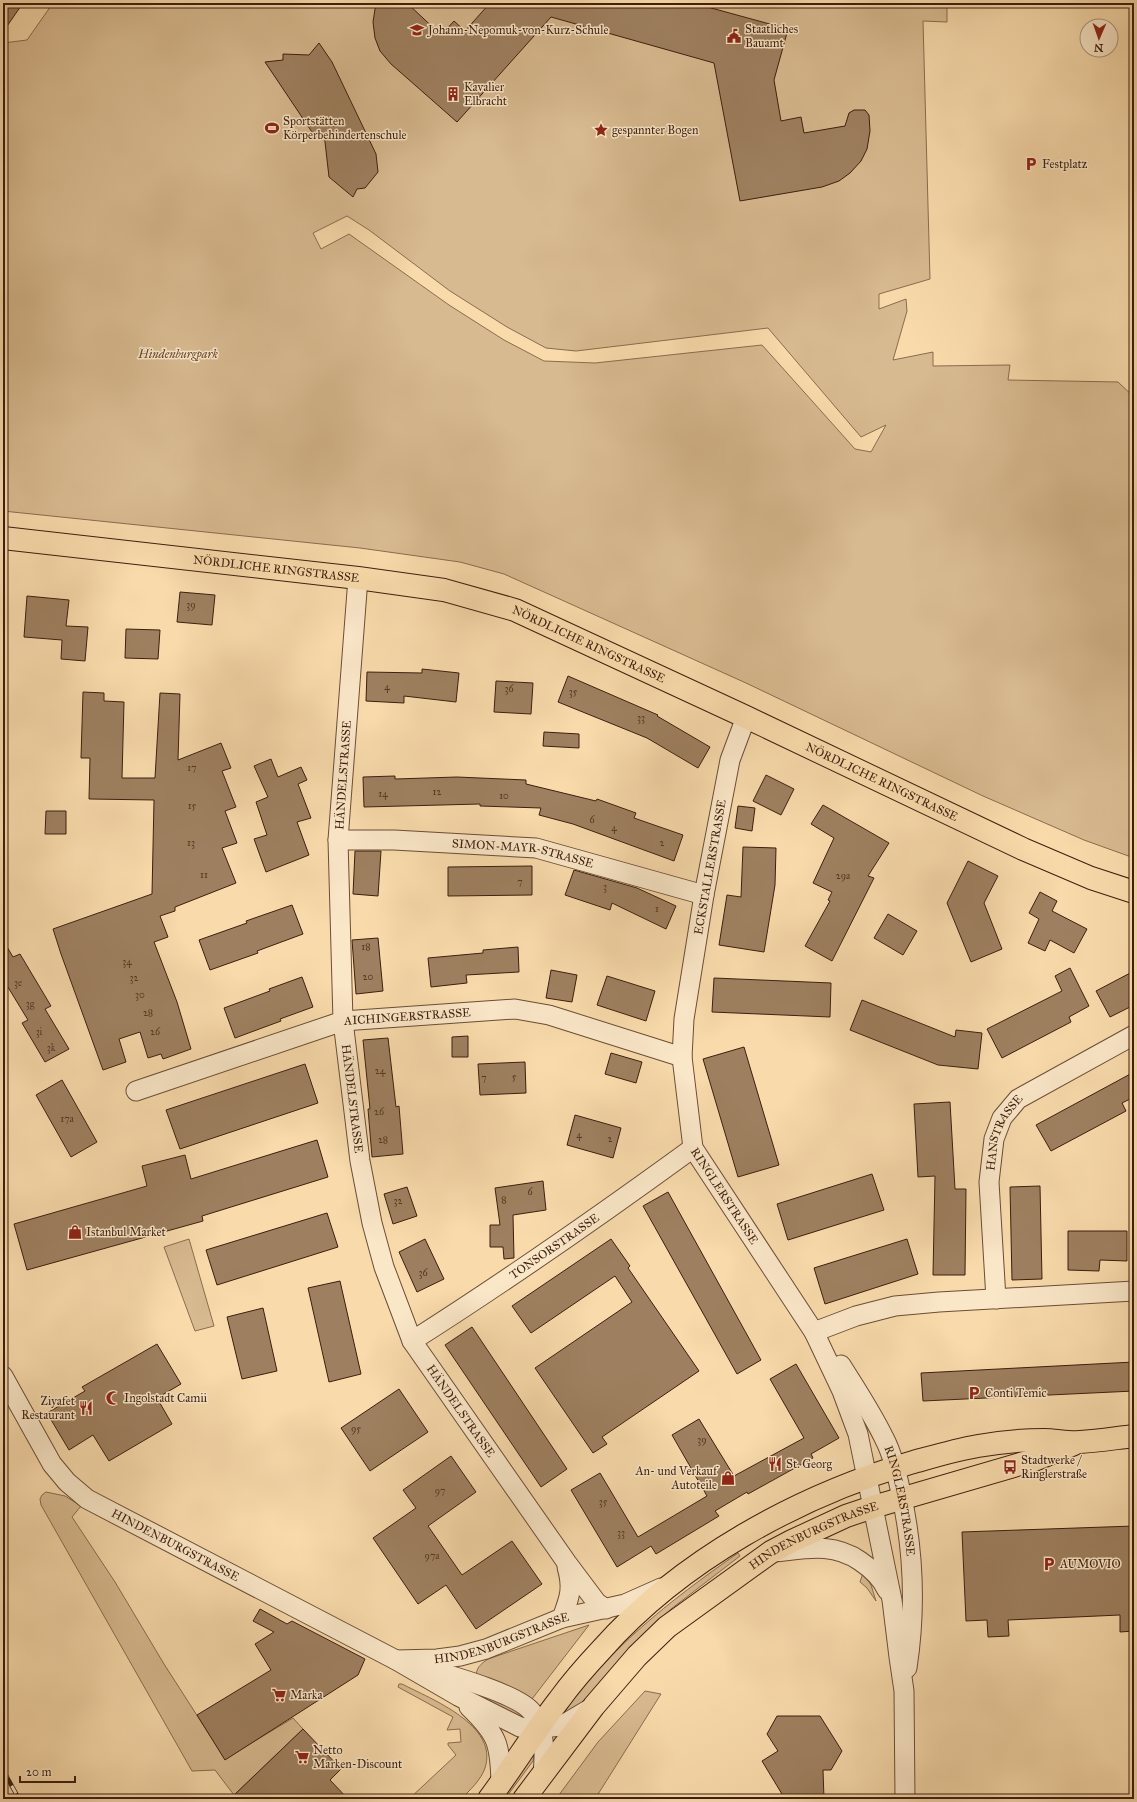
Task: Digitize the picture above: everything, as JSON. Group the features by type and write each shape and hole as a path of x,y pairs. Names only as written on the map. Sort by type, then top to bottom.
{"main road":[{"name":"NÖRDLICHE RINGSTRASSE","path":"3,538 358,578 444,590 514,610 746,717 1023,850 1091,878 1134,892"},
{"name":"HINDENBURGSTRASSE","path":"495,1791 559,1700 602,1648 636,1614 672,1584 722,1549 763,1524 836,1489 866,1477 976,1446 1013,1441 1039,1440 1078,1443 1134,1436"},
{"name":"HINDENBURGSTRASSE","path":"543,1774 594,1706 637,1656 667,1627 771,1552 798,1538 873,1507 1034,1460 1078,1443"},
{"path":"524,1799 543,1774"}],"street":[{"name":"HÄNDELSTRASSE","path":"358,578 338,840 343,1021 360,1161 372,1223 384,1267 412,1341 567,1563 597,1603 606,1609"},
{"name":"ECKSTALLERSTRASSE","path":"684,1019 704,895 730,760 746,717"},
{"name":"SIMON-MAYR-STRASSE","path":"338,840 394,840 536,848 704,895"},
{"name":"AICHINGERSTRASSE","path":"136,1091 343,1021 515,1009 549,1015 682,1057"},
{"name":"RINGLERSTRASSE","path":"684,1019 682,1057 693,1148 814,1332 842,1391 858,1434 892,1600 904,1691 905,1799"},
{"name":"HANSTRASSE","path":"996,1299 990,1182 994,1139 1002,1118 1018,1099 1134,1035"},
{"name":"TONSORSTRASSE","path":"412,1341 469,1305 623,1199 693,1148"},
{"path":"814,1332 856,1316 895,1306 1134,1291"},
{"name":"RINGLERSTRASSE","path":"814,1332 835,1355 855,1387 885,1439 895,1468 910,1539 914,1594 912,1637 904,1691"},
{"name":"HINDENBURGSTRASSE","path":"3,1376 52,1464 67,1482 87,1499 396,1660 458,1696 520,1726 539,1728 562,1726 594,1706"},
{"path":"771,1552 808,1549 840,1550 854,1557 875,1572 883,1582 892,1600"},
{"name":"HÄNDELSTRASSE","path":"562,1618 571,1594 571,1579 567,1563"},
{"name":"HINDENBURGSTRASSE","path":"396,1660 437,1659 460,1656 486,1649 562,1618 625,1604 672,1584"},
{"name":"HINDENBURGSTRASSE","path":"396,1660 462,1679 517,1700 531,1710 535,1716 539,1728 544,1751 543,1774"},
{"path":"458,1696 481,1718 494,1734 500,1753 495,1791"}],"green space":[{"name":"Hindenburgpark","path":"53,3 947,3 947,22 923,21 930,279 879,294 879,309 906,299 907,311 893,360 933,352 933,366 1010,365 1008,380 1118,382 1134,397 1134,858 1084,840 983,796 746,683 504,574 460,562 360,548 3,511 3,43 27,40","holes":["347,216 369,230 450,291 507,327 546,348 576,351 768,328 861,437 886,425 871,452 855,449 762,345 595,363 544,361 504,340 449,305 349,234 321,249 313,233"]},
{"path":"189,1239 214,1326 195,1331 164,1247"},
{"path":"46,1492 65,1496 81,1506 72,1517 115,1582 164,1664 225,1759 293,1718 303,1729 234,1795 215,1770 192,1771 41,1505 40,1499"},
{"path":"738,1553 740,1556 671,1609 627,1651 583,1704 558,1719 578,1693 619,1648 664,1608"},
{"path":"863,1573 871,1585 876,1601 867,1588 860,1582"},
{"path":"589,1625 532,1699 477,1678 476,1675 478,1669 481,1664 488,1659"},
{"path":"399,1684 402,1684 445,1706 473,1726 482,1739 487,1753 485,1768 478,1781 461,1799 409,1799 456,1755 448,1743 461,1742 460,1729 447,1730 453,1717 398,1687"},
{"path":"645,1691 661,1694 595,1799 556,1799 598,1742"},
{"path":"480,1696 484,1696 523,1712 518,1718"},
{"path":"535,1751 533,1761 505,1799 502,1799"}],"building":[{"path":"3,3 23,3 3,32"},
{"name":"Kavalier Elbracht","path":"376,3 407,3 441,35 454,21 465,31 490,3 693,3 788,29 774,80 781,121 801,117 804,133 845,126 849,113 854,110 865,110 869,115 870,131 867,149 861,161 850,173 839,181 822,187 740,201 714,63 551,17 457,122 391,64 380,51 375,38 373,22"},
{"path":"319,43 332,62 376,154 378,172 365,188 357,189 353,197 329,177 324,133 316,138 265,62 283,60 283,54 309,55"},
{"path":"180,592 215,595 212,625 177,622"},
{"path":"27,596 69,600 66,626 88,627 85,661 61,659 62,640 24,637"},
{"path":"126,629 160,630 158,659 125,658"},
{"path":"422,669 459,673 456,702 404,696 404,703 366,701 367,672 422,673"},
{"path":"568,676 658,715 657,716 710,747 698,768 647,738 558,702"},
{"path":"496,681 533,683 531,714 494,712"},
{"path":"83,692 104,693 104,701 124,702 122,778 155,778 160,693 180,694 178,760 221,743 231,768 222,771 236,807 225,811 237,843 222,848 236,883 175,907 175,911 160,916 168,937 154,942 177,1002 191,1049 163,1059 161,1054 148,1058 140,1032 119,1039 126,1062 103,1070 53,929 152,894 154,800 89,799 90,758 81,758"},
{"path":"544,732 579,734 579,748 543,746"},
{"path":"271,759 278,777 301,767 307,780 298,784 311,818 297,822 309,855 266,872 254,839 267,835 256,802 268,797 254,766"},
{"path":"766,775 794,789 781,815 753,801"},
{"path":"395,776 395,779 457,777 526,780 526,784 596,801 597,799 636,813 634,818 683,835 674,861 573,824 539,815 541,808 480,806 480,804 364,807 363,777"},
{"path":"823,805 889,843 868,876 874,878 832,961 805,946 830,901 828,900 832,892 813,883 834,838 811,824"},
{"path":"738,806 755,808 752,831 735,828"},
{"path":"46,811 66,811 66,834 45,834"},
{"path":"743,847 776,848 775,885 764,952 719,945 727,895 741,897"},
{"path":"355,851 381,851 378,896 353,894"},
{"path":"968,861 998,876 984,903 1002,949 971,962 947,903"},
{"path":"532,866 532,895 448,896 448,867"},
{"path":"574,870 637,888 676,906 666,929 612,903 610,910 565,895"},
{"path":"1040,892 1057,901 1052,911 1087,929 1074,953 1050,940 1045,951 1028,943 1039,919 1029,913"},
{"path":"292,905 303,934 257,951 258,953 210,970 199,940 247,923 246,921"},
{"path":"888,914 917,931 903,955 874,938"},
{"path":"378,938 383,991 356,994 352,940"},
{"path":"3,940 13,957 20,954 51,1006 45,1009 69,1049 45,1062 22,1023 28,1020 3,979"},
{"path":"518,947 519,972 466,975 467,983 431,987 428,958 483,953 483,950"},
{"path":"1070,968 1089,1006 1069,1017 1071,1022 1002,1058 987,1029 1062,991 1055,976"},
{"path":"551,970 577,975 572,1002 546,998"},
{"path":"1134,971 1134,1005 1110,1017 1096,991"},
{"path":"607,976 655,991 646,1021 597,1005"},
{"path":"302,977 313,1007 235,1038 224,1008"},
{"path":"714,978 831,983 830,1017 712,1012"},
{"path":"862,1000 955,1037 956,1030 982,1033 978,1069 938,1065 850,1030"},
{"path":"468,1036 468,1057 452,1057 452,1037"},
{"path":"388,1038 396,1107 399,1106 403,1154 372,1157 368,1109 370,1109 363,1040"},
{"path":"744,1047 779,1165 738,1177 703,1059"},
{"path":"611,1053 642,1062 636,1083 605,1074"},
{"path":"525,1062 526,1093 480,1095 478,1064"},
{"path":"305,1064 318,1103 180,1149 166,1110"},
{"path":"1134,1072 1134,1097 1122,1103 1126,1111 1051,1151 1036,1125"},
{"path":"62,1080 97,1142 71,1157 36,1095"},
{"path":"950,1102 955,1189 966,1189 965,1275 933,1275 935,1176 918,1177 914,1104"},
{"path":"575,1115 621,1128 613,1158 567,1145"},
{"path":"317,1140 328,1177 202,1216 203,1221 27,1270 14,1224 147,1186 142,1166 185,1155 191,1179"},
{"path":"872,1174 884,1210 788,1240 777,1204"},
{"path":"543,1181 546,1210 513,1215 514,1258 504,1259 503,1247 490,1247 490,1225 500,1225 495,1188"},
{"path":"1040,1186 1042,1279 1012,1280 1010,1187"},
{"path":"407,1187 417,1216 393,1224 384,1194"},
{"path":"668,1192 761,1360 737,1374 643,1206"},
{"path":"327,1213 338,1247 217,1285 206,1250"},
{"path":"1068,1231 1127,1231 1127,1261 1100,1260 1099,1271 1068,1270"},
{"path":"425,1239 444,1279 417,1292 399,1252"},
{"path":"611,1239 630,1266 628,1268 699,1371 602,1437 607,1444 593,1453 535,1368 632,1302 615,1276 531,1333 512,1306"},
{"path":"907,1239 918,1274 825,1304 814,1268"},
{"path":"340,1281 361,1374 329,1382 308,1288"},
{"path":"263,1308 277,1371 242,1379 227,1317"},
{"path":"472,1327 567,1469 541,1487 445,1345"},
{"path":"157,1344 181,1384 157,1398 172,1424 109,1461 93,1435 69,1450 47,1413 85,1391 82,1387"},
{"path":"1134,1362 1134,1391 923,1401 921,1373"},
{"path":"796,1364 839,1438 811,1454 813,1458 748,1494 747,1492 715,1511 719,1516 656,1554 651,1546 617,1567 571,1490 600,1473 638,1537 707,1496 672,1435 699,1419 734,1476 804,1438 770,1379"},
{"path":"399,1389 428,1432 370,1471 341,1428"},
{"path":"451,1456 476,1492 428,1526 462,1575 512,1541 542,1584 476,1629 446,1585 418,1604 373,1538 416,1508 403,1490"},
{"name":"AUMOVIO","path":"1134,1526 1134,1631 1120,1632 1120,1615 1008,1620 1009,1636 988,1637 987,1620 966,1621 962,1532"},
{"name":"Marka","path":"260,1609 287,1624 292,1621 365,1659 358,1675 225,1760 197,1715 271,1670 255,1644 274,1632 253,1621"},
{"path":"777,1716 820,1716 842,1751 831,1770 823,1770 824,1799 785,1799 762,1761 778,1751 767,1734"},
{"name":"Netto Marken-Discount","path":"303,1729 341,1769 330,1780 348,1799 230,1799"}],"railway":[{"path":"3,1770 19,1799"}],"place":[{"name":"Johann-Nepomuk-von-Kurz-Schule","path":"417,30"},
{"name":"Staatliches Bauamt","path":"734,36"},
{"name":"Kavalier Elbracht","path":"453,94"},
{"name":"Sportstätten Körperbehindertenschule","path":"272,128"},
{"name":"gespannter Bogen","path":"601,130"},
{"name":"Festplatz","path":"1031,164"},
{"name":"Istanbul Market","path":"75,1232"},
{"name":"Conti Temic","path":"974,1393"},
{"name":"Ingolstadt Camii","path":"113,1398"},
{"name":"Ziyafet Restaurant","path":"86,1408"},
{"name":"St. Georg","path":"775,1464"},
{"name":"Stadtwerke / Ringlerstraße","path":"1010,1467"},
{"name":"An- und Verkauf Autoteile","path":"728,1478"},
{"name":"AUMOVIO","path":"1049,1564"},
{"name":"Marka","path":"279,1695"},
{"name":"Netto Marken-Discount","path":"302,1757"}]}
